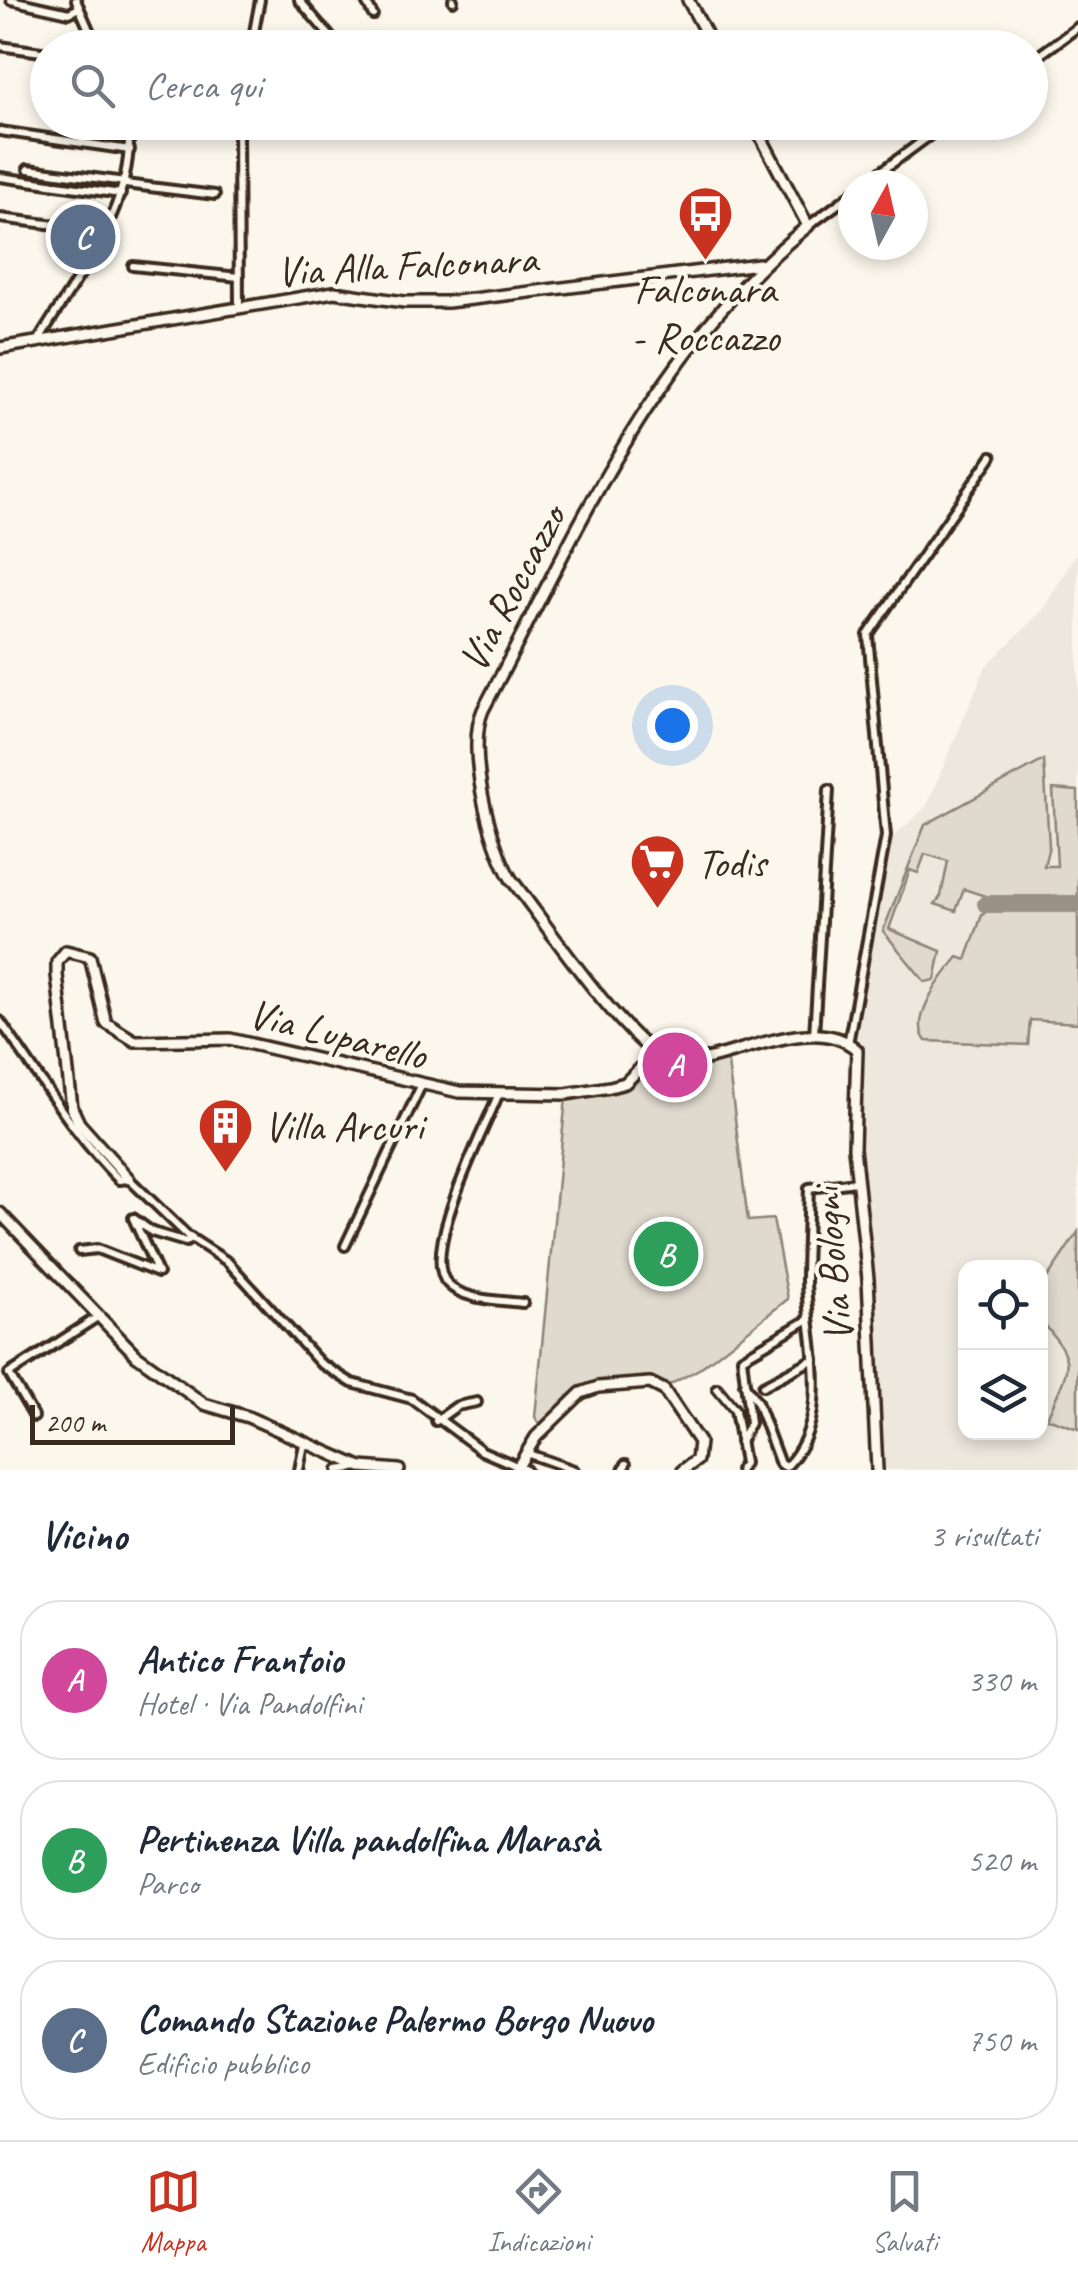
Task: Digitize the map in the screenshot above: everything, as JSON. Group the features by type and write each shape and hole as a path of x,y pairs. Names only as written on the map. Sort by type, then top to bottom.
{"street":[{"path":"11,0 69,13 77,4 89,30"},
{"path":"254,30 260,0"},
{"path":"299,0 325,30"},
{"path":"365,0 373,16"},
{"path":"688,0 704,30"},
{"path":"1048,49 1078,27"},
{"path":"0,46 30,50"},
{"path":"0,131 30,135"},
{"path":"62,140 130,150"},
{"path":"37,342 121,194 129,140"},
{"path":"238,140 239,308"},
{"path":"763,140 808,226"},
{"path":"883,170 924,140"},
{"path":"28,169 215,195"},
{"path":"0,178 121,194"},
{"name":"Via Roccazzo","path":"656,1054 628,1029 503,866 477,761 476,724 646,404 760,264 838,203"},
{"path":"0,218 102,231"},
{"name":"Via Alla Falconara","path":"0,348 334,292 404,302 448,302 760,264"},
{"path":"133,266 239,278"},
{"path":"656,1054 676,1062 796,1035 848,1044 886,836 868,635 992,456"},
{"path":"814,1036 829,790"},
{"name":"Via Luparello","path":"129,1179 79,1123 72,1108 57,976 57,962 66,951 90,958 100,1012 111,1030 128,1040 152,1044 230,1039 353,1065 421,1086 499,1093 566,1094 610,1087 624,1083 656,1054"},
{"path":"0,1022 75,1131 119,1180 129,1179 190,1238 228,1262 320,1363 352,1383 412,1399 482,1451 520,1469 524,1452 581,1393 650,1383 664,1390 699,1442 697,1460 683,1470"},
{"name":"Via Bologni","path":"848,1044 858,1054 856,1182 868,1278 877,1470"},
{"path":"345,1246 421,1086"},
{"path":"499,1093 441,1232 442,1274 448,1286 476,1297 523,1304"},
{"path":"744,1384 786,1467 798,1455 818,1380 810,1319 809,1188 856,1182"},
{"path":"0,1213 136,1356 204,1404 248,1417 361,1467"},
{"path":"78,1251 97,1249 158,1273 133,1218 152,1232 186,1242 190,1238"},
{"path":"34,1417 9,1374 100,1315"},
{"path":"740,1442 750,1423 742,1358 810,1319"},
{"path":"763,1386 814,1359"},
{"path":"716,1388 735,1410 744,1463 740,1470"},
{"path":"436,1420 457,1406 477,1402"},
{"path":"299,1470 304,1444"},
{"path":"524,1452 574,1470"},
{"path":"338,1470 399,1470"}],"shaded area":[{"path":"1078,550 1078,1470 886,1470 878,1465 858,1161 862,1052 856,1043 891,839 926,807 986,666 1042,611"},
{"path":"1044,760 1049,846 1044,866 1057,866 1053,789 1078,791 1078,899 994,899 964,889 956,911 935,904 941,896 948,861 925,854 918,873 910,870 889,929 941,951 935,980 925,982 883,931 925,825"},
{"path":"990,909 1078,909 1078,1023 1030,1020 1028,1045 926,1041 921,1021 924,1009 958,957 966,960 982,915"},
{"path":"727,1055 748,1221 773,1219 788,1299 699,1369 669,1385 650,1376 580,1386 541,1427 535,1417 566,1097 609,1090 651,1062 679,1067"},
{"path":"1078,1232 1078,1429 1048,1418 1066,1366 1061,1347 1048,1329 1048,1277"}],"taxiway":[{"path":"986,904 1078,904"}],"place":[{"name":"Comando Stazione Palermo Borgo Nuovo","path":"83,237"},
{"name":"Falconara - Roccazzo","path":"705,262"},
{"name":"Todis","path":"658,911"},
{"name":"Antico Frantoio","path":"675,1065"},
{"name":"Villa Arcuri","path":"225,1174"},
{"name":"Pertinenza Villa pandolfina Marasà","path":"666,1254"}]}
